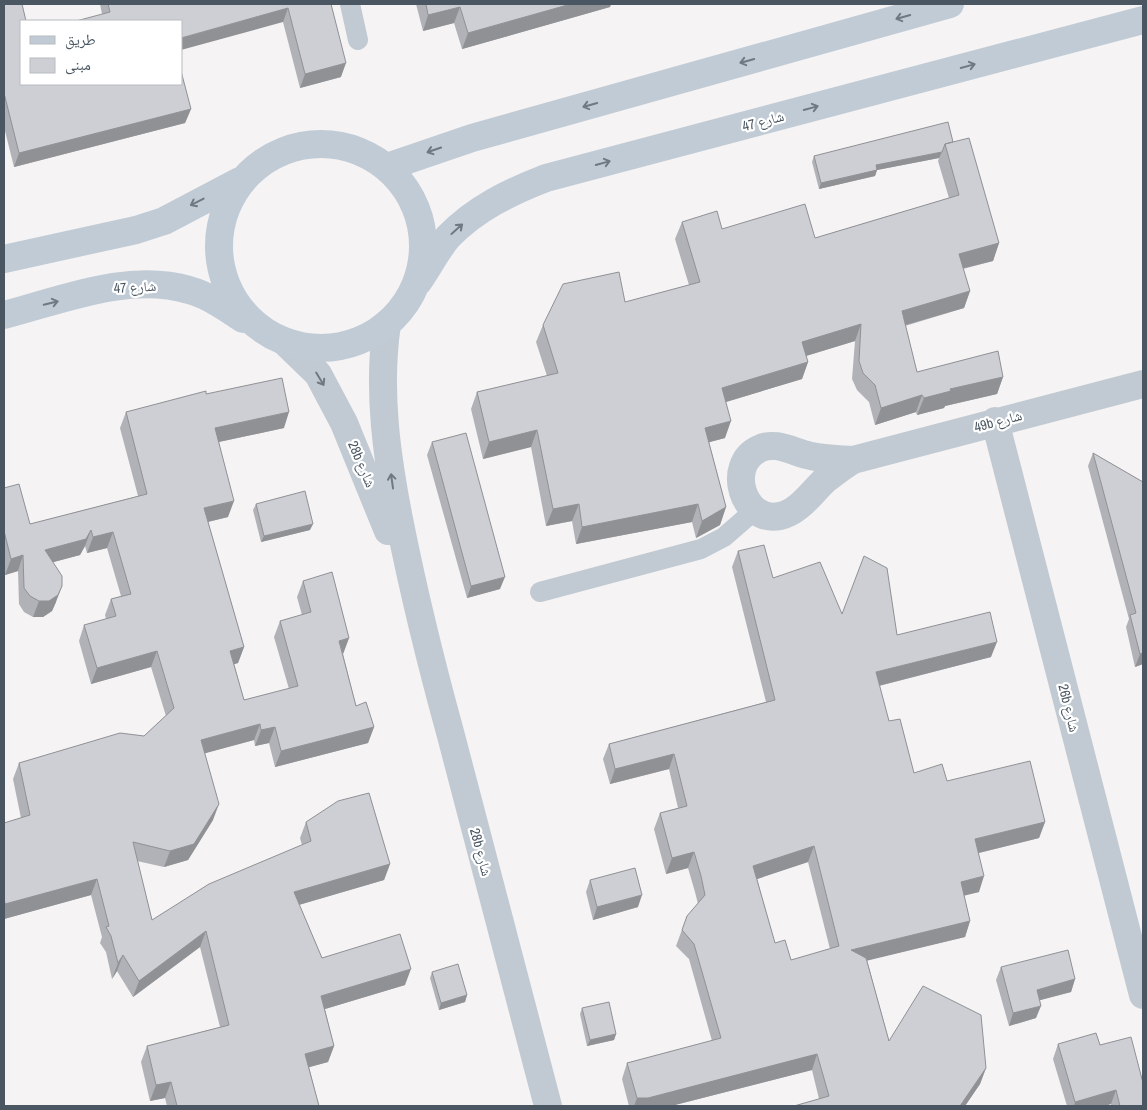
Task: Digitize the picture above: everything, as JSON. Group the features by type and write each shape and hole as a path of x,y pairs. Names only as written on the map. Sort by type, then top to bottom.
{"street":[{"path":"387,167 472,138 950,4"},
{"name":"شارع 47","path":"388,324 447,238 476,212 510,192 546,178 1143,20"},
{"path":"4,259 136,230 164,221 240,181 263,162 290,149 318,144 347,148 368,156 387,167 400,181 417,212 424,246 418,282"},
{"path":"240,181 225,210 218,242 222,275 236,305 258,329 287,344 322,349 357,342 388,324"},
{"name":"شارع 47","path":"4,315 109,288 148,284 189,290 222,305 258,329"},
{"name":"28b شارع","path":"388,324 384,348 382,391 394,494 414,597 548,1106"},
{"name":"28b شارع","path":"287,344 318,374 344,423 414,597"},
{"name":"49b شارع","path":"853,460 827,479 793,510 781,516 768,516 755,510 746,500 741,488 741,472 747,459 759,449 774,446 810,456 853,460 995,421 1143,384"},
{"name":"26b شارع","path":"995,421 1141,978"}],"lane":[{"path":"350,4 358,40"},
{"path":"540,592 701,549 724,536 755,510"}],"building":[{"path":"4,4 22,4 26,20 20,20 20,85 182,85 182,75 191,109 19,153 4,93"},
{"path":"108,4 331,4 346,63 305,74 288,8 182,38 182,20 80,20 110,12"},
{"path":"426,4 571,4 468,33 460,7 428,15"},
{"path":"948,122 953,142 945,144 942,152 876,165 877,170 821,183 814,156"},
{"path":"969,138 999,243 959,254 970,291 902,311 917,372 998,351 1003,377 950,389 951,391 924,398 922,395 881,408 875,385 863,373 859,361 861,324 802,342 808,362 722,388 731,421 705,428 726,507 702,521 698,504 582,527 579,504 553,509 537,430 489,442 477,392 558,373 543,325 563,284 619,272 625,302 700,282 682,222 717,211 722,229 805,204 815,238 959,195 945,144"},
{"path":"282,378 289,412 215,428 234,501 204,508 244,647 230,651 244,700 298,686 280,621 311,612 303,581 332,572 349,638 339,641 356,706 366,702 374,727 281,751 275,727 261,730 260,724 201,740 219,804 194,844 170,851 133,842 152,920 209,884 311,841 306,822 338,801 369,793 390,864 294,892 322,958 400,934 411,969 321,996 334,1046 305,1054 319,1106 177,1106 171,1082 156,1085 147,1046 229,1025 206,931 139,981 123,955 118,963 111,936 106,927 109,926 97,879 5,904 4,823 30,815 19,763 120,733 144,736 174,708 157,651 97,668 84,625 116,616 111,599 131,594 113,532 93,537 91,530 86,539 45,550 62,576 62,586 58,595 49,601 39,601 30,596 24,588 23,555 11,559 4,531 4,488 19,484 30,524 147,494 126,412 206,391 206,394"},
{"path":"466,433 505,577 471,586 432,442"},
{"path":"1093,453 1143,482 1143,653 1140,654 1130,615 1136,613"},
{"path":"305,491 313,524 264,536 256,504"},
{"path":"764,545 773,578 820,562 842,614 864,556 887,568 897,635 990,612 997,642 876,672 889,721 900,719 914,773 942,764 947,781 1030,761 1045,822 975,839 984,876 961,882 970,921 851,950 866,958 889,1041 923,986 981,1015 986,1068 960,1106 794,1106 829,1096 817,1054 648,1098 637,1098 627,1063 721,1038 694,944 682,930 687,916 705,895 701,876 694,852 672,858 660,813 687,806 674,754 615,769 609,744 775,700 738,551","holes":["814,846 839,946 791,960 785,940 775,943 753,866"]},
{"path":"635,868 642,895 597,907 590,880"},
{"path":"1068,950 1075,979 1037,990 1041,1006 1013,1013 1001,967"},
{"path":"458,964 467,995 441,1003 432,972"},
{"path":"609,1002 616,1034 590,1040 582,1008"},
{"path":"1096,1033 1100,1045 1131,1037 1143,1083 1143,1106 1120,1106 1116,1090 1075,1102 1058,1044"}]}
